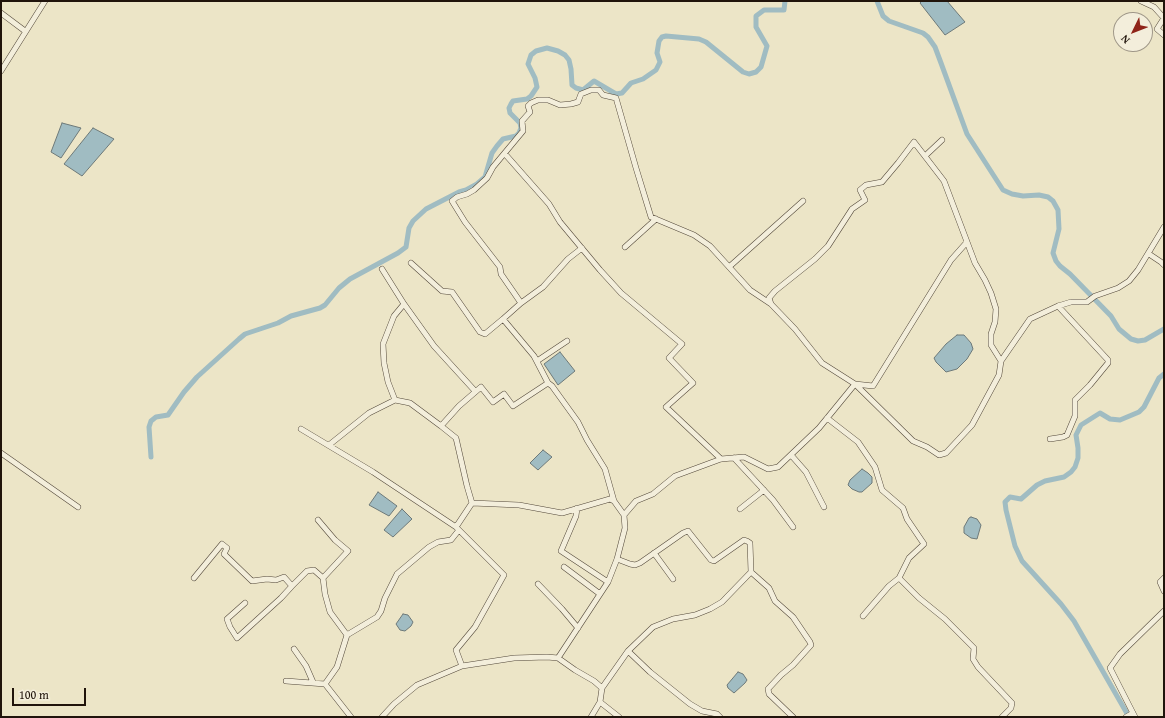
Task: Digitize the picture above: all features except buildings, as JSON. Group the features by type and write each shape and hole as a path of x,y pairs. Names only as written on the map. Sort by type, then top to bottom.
{"street":[{"path":"1,70 44,1"},
{"path":"1141,1 1154,7 1164,18 1157,29 1164,35"},
{"path":"1,13 25,31"},
{"path":"522,303 501,274 500,267 465,222 452,201 457,197 467,194 487,178 493,167 523,130 522,121 530,112 528,106 530,103 538,100 548,100 560,105 571,104 578,102 581,94 591,90 599,90 603,94 616,98 651,217 694,235 710,246 750,290 771,304 795,329 822,363 855,384 914,441 939,454 946,453 972,425 999,375 1001,361 1030,320 1058,306 1071,302 1087,302 1095,296 1118,288 1129,281 1149,254 1164,227"},
{"path":"925,156 942,140"},
{"path":"771,304 770,298 775,292 815,260 828,246 852,210 864,200 860,190 866,185 882,182 914,142 944,181 975,264 985,280 993,298 996,308 995,322 991,334 991,345 1001,361"},
{"path":"505,154 549,204 560,222 621,293 682,344 669,358 693,383 666,407 721,459"},
{"path":"730,267 803,201"},
{"path":"625,247 656,219"},
{"path":"855,384 873,386 950,260 967,242"},
{"path":"411,263 442,291 452,292 480,332 485,334 542,287 568,259 582,248"},
{"path":"1149,254 1164,265"},
{"path":"382,269 404,304 434,346 475,391"},
{"path":"395,400 388,382 384,363 383,344 394,316 404,304"},
{"path":"1050,439 1063,437 1067,434 1075,416 1074,400 1090,385 1108,363 1108,360 1058,306"},
{"path":"504,319 534,356 548,383 552,386 578,422 587,440 605,468 614,501 624,515 625,528 617,559 608,582 558,658"},
{"path":"537,361 567,341"},
{"path":"441,426 459,406 481,387 493,402 504,394 513,406 548,383"},
{"path":"624,515 636,502 653,494 675,476 721,459 744,457 768,469 778,467 819,428 855,384"},
{"path":"325,684 337,667 347,635 377,617 397,574 429,547 438,542 451,540 472,502 456,438 410,403 395,400 368,413 329,445"},
{"path":"827,418 858,442 875,467 882,490 903,508 907,519 924,544 909,558 898,578 889,586 863,616"},
{"path":"301,429 329,445 457,528 504,575 475,627 456,650 462,666"},
{"path":"1,453 78,507"},
{"path":"791,455 806,472 824,507"},
{"path":"734,458 764,490 793,527"},
{"path":"740,509 764,490"},
{"path":"472,502 519,505 562,512 610,499 614,501"},
{"path":"576,508 576,516 561,551 608,582"},
{"path":"318,520 335,540 348,551 323,578"},
{"path":"591,717 600,702 602,688 628,651 653,627 673,619 695,615 710,609 722,602 751,572 750,543 744,540 714,560 711,560 688,531 635,565 617,559"},
{"path":"194,578 222,544 227,548 224,554 252,581 267,579 276,580 284,577 292,586"},
{"path":"654,553 673,579"},
{"path":"564,567 600,594"},
{"path":"244,603 227,619 237,638 282,598 307,571 314,570 323,578 330,612 347,635"},
{"path":"751,572 769,588 775,600 793,617 811,645 768,689 769,694 793,717"},
{"path":"898,578 919,598 946,619 974,648 973,658 978,667 1012,703 1011,708 1002,717"},
{"path":"1164,578 1160,582 1164,592"},
{"path":"538,584 578,628"},
{"path":"1126,717 1134,715 1110,668 1120,654 1164,611"},
{"path":"294,649 306,666 313,682"},
{"path":"628,651 650,672 690,704 702,711 717,714 720,717"},
{"path":"382,717 394,704 417,685 462,666 514,658 558,658 594,681 602,688"},
{"path":"286,681 325,684 351,717"},
{"path":"600,702 619,717"}],"water":[{"path":"922,1 947,1 965,22 945,35 920,3"},
{"path":"62,123 81,128 61,158 51,152"},
{"path":"93,128 114,139 82,176 64,164"},
{"path":"957,335 964,335 971,343 973,349 967,359 957,369 946,372 934,358 946,344"},
{"path":"560,352 575,371 558,385 544,364"},
{"path":"543,450 552,457 538,470 530,463"},
{"path":"862,469 872,477 872,483 862,492 859,492 852,489 848,485 850,480"},
{"path":"378,492 397,506 389,516 369,505"},
{"path":"402,509 412,519 393,537 384,530"},
{"path":"971,517 977,519 981,525 977,539 971,538 964,533 964,527"},
{"path":"403,614 408,615 413,622 405,631 400,630 396,624"},
{"path":"738,672 743,674 747,680 734,693 728,688 727,685"}],"waterway":[{"path":"151,457 149,427 151,421 156,417 168,415 184,392 197,377 239,339 245,334 278,323 291,316 320,308 325,305 339,288 350,279 398,253 406,247 409,228 413,221 426,209 466,190 477,184 485,177 492,153 497,146 503,139 516,136 519,133 521,128 520,123 510,113 509,108 513,101 527,99 537,87 535,78 528,64 531,55 536,51 547,48 565,55 569,60 572,85 576,88 583,90 594,81 616,94 622,93 631,83 643,79 656,70 660,62 657,53 659,41 662,37 666,36 699,39 706,42 743,72 749,74 756,72 761,67 767,46 756,27 756,16 764,10 784,10 785,1"},
{"path":"877,1 883,16 889,21 923,33 935,47 967,134 1003,190 1012,194 1023,196 1039,195 1048,197 1053,201 1058,210 1059,229 1053,253 1060,266 1070,274 1111,316 1119,329 1131,339 1138,341 1145,340 1164,329"},
{"path":"1129,717 1074,621 1061,604 1022,561 1015,546 1005,502 1010,497 1021,499 1037,485 1045,481 1064,477 1071,472 1075,467 1078,458 1076,435 1081,425 1100,413 1110,419 1120,420 1139,412 1144,407 1159,378 1164,374"}]}
